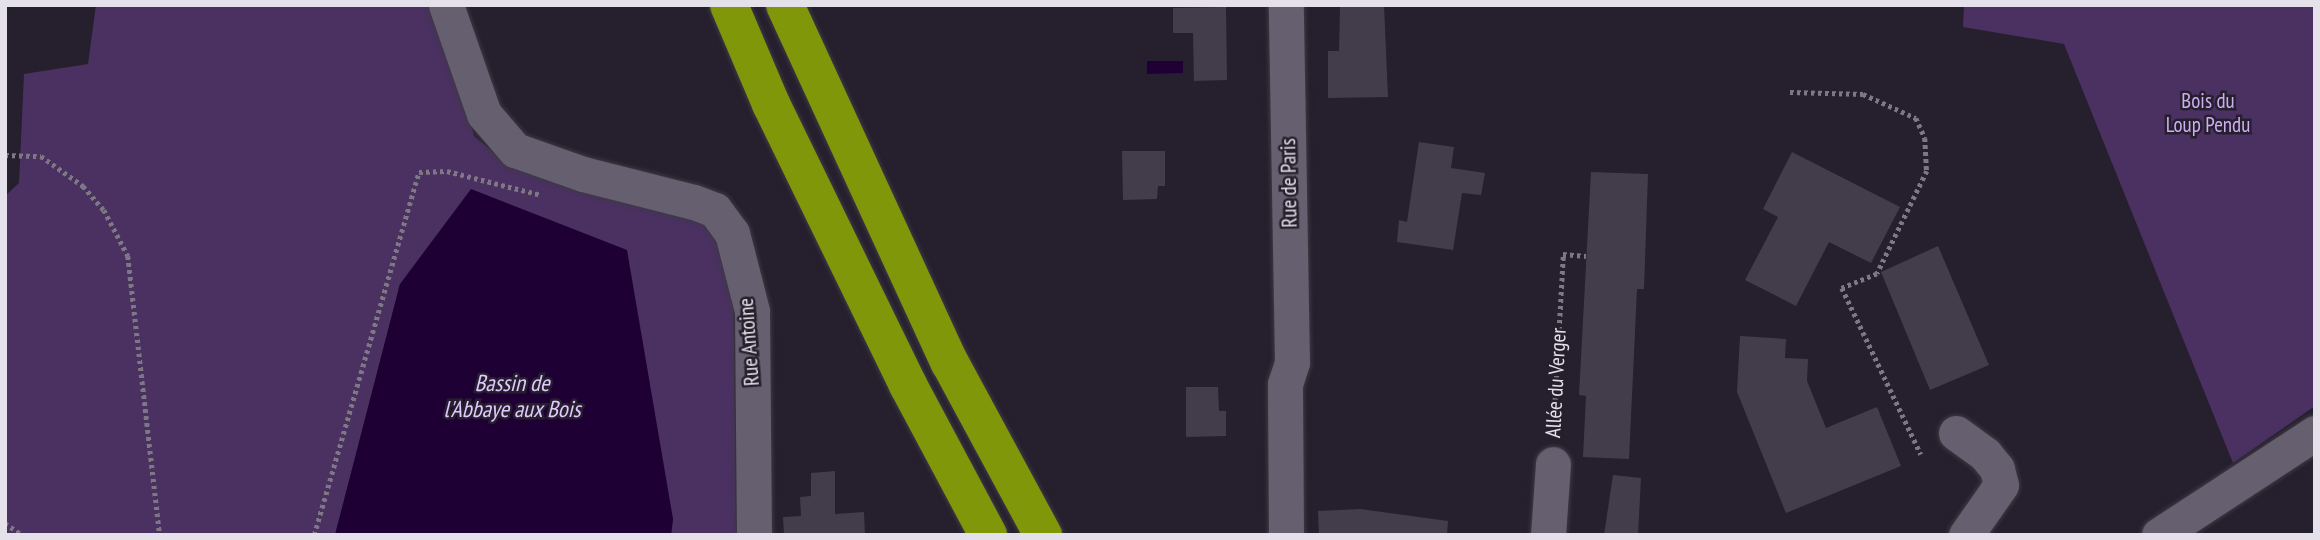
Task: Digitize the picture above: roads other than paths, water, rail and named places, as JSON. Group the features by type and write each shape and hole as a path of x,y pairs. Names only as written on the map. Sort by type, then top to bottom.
{"highway":[{"path":"729,5 771,104 908,385 988,535"},
{"path":"785,5 950,363 1043,535"}],"street":[{"name":"Rue Antoine","path":"446,5 484,114 515,150 583,174 664,192 715,210 732,233 752,311 754,535"},
{"name":"Rue de Paris","path":"1286,5 1292,362 1285,384 1297,450 1307,535"},
{"path":"1956,433 1985,454 1997,469 2001,485 1966,535"},
{"path":"2159,535 2315,433"},
{"name":"Rue de Paris","path":"1286,535 1297,450"},
{"name":"Allée du Verger","path":"1548,535 1553,464"}],"water":[{"path":"1147,61 1183,61 1183,73 1147,74"},
{"name":"Bassin de l'Abbaye aux Bois","path":"471,189 627,250 673,519 671,535 335,535 400,284"}],"park label":[{"name":"Bois du Loup Pendu","path":"2208,113"}]}
